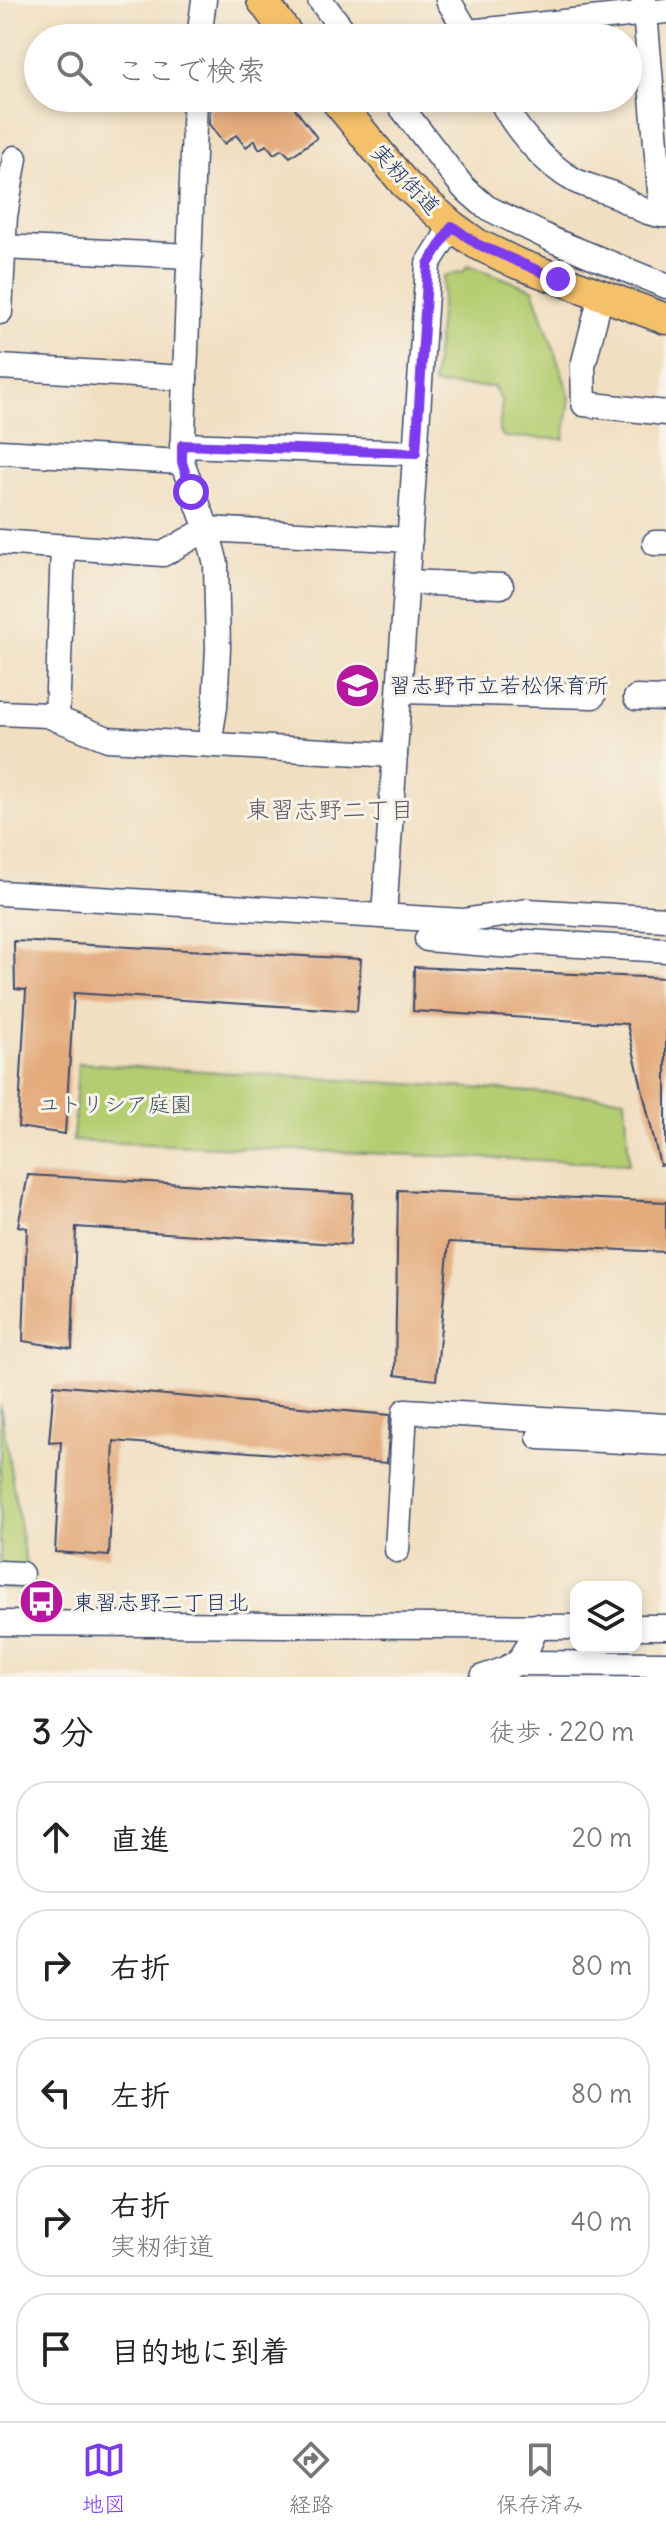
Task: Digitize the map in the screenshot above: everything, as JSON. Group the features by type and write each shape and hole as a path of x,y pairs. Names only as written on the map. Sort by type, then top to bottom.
{"main road":[{"path":"262,0 280,24"},
{"name":"実籾街道","path":"346,112 404,183 477,244 516,263 666,319"}],"street":[{"path":"201,24 204,0"},
{"path":"320,0 338,24"},
{"path":"448,0 463,24"},
{"path":"505,24 543,12 652,8 664,215 650,215 613,194 576,181 554,168 506,112"},
{"path":"195,112 182,453 216,564 218,648 215,707 209,744"},
{"path":"405,112 463,187 486,207 555,241 666,286"},
{"path":"0,312 5,216 15,158"},
{"path":"384,916 428,264 452,226"},
{"path":"3,247 190,256"},
{"path":"601,295 583,366 584,404 666,413"},
{"path":"0,367 185,378"},
{"path":"0,452 416,453"},
{"path":"0,542 163,554 207,529 410,540"},
{"path":"57,719 63,547"},
{"path":"407,582 501,586"},
{"path":"400,691 593,696"},
{"path":"636,698 666,699"},
{"path":"0,713 47,715 108,739 395,755"},
{"path":"0,893 463,921 527,911 666,919"},
{"path":"427,939 512,946 527,942 666,950"},
{"path":"397,1550 405,1411 666,1426"},
{"path":"539,1437 666,1443"},
{"path":"0,1623 570,1627"},
{"path":"483,1677 502,1671 527,1654 536,1626"},
{"path":"642,1627 666,1627"},
{"path":"517,1663 666,1664"}],"green space":[{"path":"468,265 533,289 570,397 564,439 504,437 499,432 502,402 494,387 433,385 444,276 464,271"},
{"name":"ユトリシア庭園","path":"78,1063 625,1098 629,1164 73,1141"},
{"path":"0,1405 30,1590 0,1589"}],"building":[{"path":"210,112 298,112 317,138 290,157 282,149 274,154 267,145 259,149 255,140 246,147 236,135 224,144 209,124"},
{"path":"14,941 361,959 357,1011 74,993 65,1134 18,1127 26,990 15,989"},
{"path":"414,967 666,978 666,1164 660,1165 627,1024 413,1011"},
{"path":"28,1175 353,1194 350,1245 76,1227 72,1349 23,1341 27,1228 18,1226"},
{"path":"398,1190 666,1202 666,1252 449,1242 436,1380 395,1375"},
{"path":"54,1385 390,1415 387,1463 114,1441 109,1556 55,1552 61,1441 49,1442"}],"place":[{"name":"習志野市立若松保育所","path":"358,685"},
{"name":"東習志野二丁目北","path":"42,1602"}],"district":[{"name":"東習志野二丁目","path":"330,809"}],"route":[{"path":"191,492 182,462 182,445 416,453 428,264 452,226 477,244 558,279"}]}
